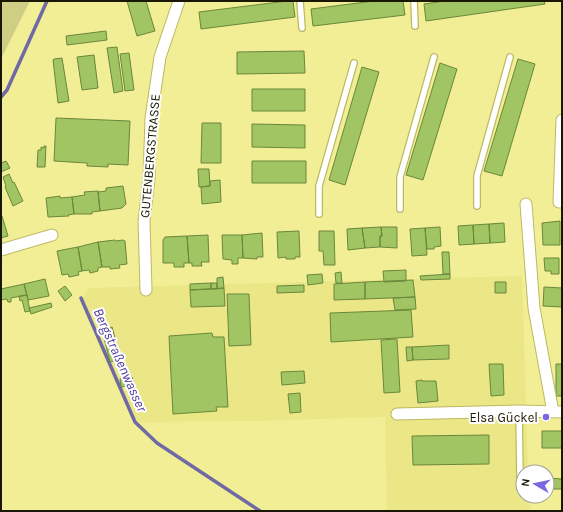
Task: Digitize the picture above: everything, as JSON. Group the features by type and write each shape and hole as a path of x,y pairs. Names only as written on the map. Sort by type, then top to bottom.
{"street":[{"name":"GUTENBERGSTRASSE","path":"146,290 144,222 149,179 151,118 160,57 179,1"},
{"path":"561,202 562,120"},
{"path":"397,414 518,411 557,412 534,308 526,204"},
{"path":"1,250 52,235"}],"lane":[{"path":"300,1 302,28"},
{"path":"414,1 415,26"},
{"path":"400,209 400,177 434,57"},
{"path":"477,206 477,176 510,57"},
{"path":"319,214 319,186 354,63"},
{"path":"518,411 520,464"}],"shaded area":[{"path":"1,1 30,1 1,59"},
{"path":"522,276 528,464 515,464 515,504 530,504 530,511 387,511 385,417 257,421 136,422 82,300 88,288"}],"building":[{"path":"127,1 146,1 155,31 137,36"},
{"path":"293,1 295,17 201,29 199,12"},
{"path":"374,1 403,1 405,15 313,26 311,9"},
{"path":"445,1 544,1 545,4 426,21 424,4"},
{"path":"106,31 107,40 67,45 66,36"},
{"path":"117,47 123,91 114,93 107,48"},
{"path":"304,51 305,73 237,74 237,52"},
{"path":"129,53 134,90 125,91 120,54"},
{"path":"94,55 98,88 82,90 77,57"},
{"path":"62,58 69,101 58,103 53,60"},
{"path":"518,59 535,64 502,176 484,171"},
{"path":"440,63 457,69 423,180 406,175"},
{"path":"362,67 379,72 345,185 329,180"},
{"path":"252,89 305,89 305,111 252,111"},
{"path":"56,118 130,121 128,165 108,164 108,167 87,166 87,163 54,161"},
{"path":"202,123 221,123 221,163 201,163"},
{"path":"252,124 305,125 305,148 252,147"},
{"path":"44,146 46,146 45,167 37,167 38,150 41,150 41,147 44,148"},
{"path":"6,161 10,168 1,172 1,163"},
{"path":"252,161 306,161 306,183 252,183"},
{"path":"198,169 209,169 210,186 199,187"},
{"path":"9,174 23,201 13,206 5,187 3,177"},
{"path":"220,180 221,202 202,204 201,187 210,186 210,181"},
{"path":"123,186 126,204 122,208 100,211 98,192 106,191 106,188"},
{"path":"98,191 100,211 92,212 92,214 74,214 72,197 85,195 84,192"},
{"path":"60,196 60,198 72,197 74,214 68,215 69,216 48,217 46,198"},
{"path":"1,216 8,236 1,238"},
{"path":"560,221 560,245 543,245 542,223"},
{"path":"504,223 505,242 490,243 489,224"},
{"path":"489,224 490,243 474,244 473,225"},
{"path":"473,225 474,244 459,245 458,226"},
{"path":"381,227 397,227 397,248 380,247 380,236 382,236"},
{"path":"381,227 382,236 380,236 380,247 365,248 362,228"},
{"path":"440,227 441,246 434,247 434,249 427,249 425,228"},
{"path":"362,228 365,248 348,250 347,229"},
{"path":"425,228 427,255 412,256 410,229"},
{"path":"299,231 300,257 295,257 295,259 286,259 286,257 278,258 277,232"},
{"path":"319,231 334,231 335,265 324,265 323,251 319,251"},
{"path":"262,233 263,257 257,257 257,259 243,258 242,235"},
{"path":"208,235 209,262 201,262 202,266 192,266 192,263 189,263 187,236"},
{"path":"222,235 242,235 243,258 238,258 238,264 232,264 232,260 223,259"},
{"path":"187,236 189,263 184,263 184,267 174,267 174,263 163,263 163,240 165,237"},
{"path":"115,240 125,241 127,264 119,265 120,268 110,269 110,267 102,267 98,242"},
{"path":"98,242 102,267 98,268 98,271 90,273 89,270 82,271 78,247"},
{"path":"78,247 82,271 78,272 79,275 69,277 68,274 62,275 57,251"},
{"path":"442,252 449,252 450,274 443,274"},
{"path":"544,258 559,258 559,274 551,274 551,271 545,271"},
{"path":"406,270 406,281 384,282 383,271"},
{"path":"341,272 342,283 336,283 335,273"},
{"path":"322,274 323,283 308,285 307,275"},
{"path":"450,274 450,279 421,280 420,276"},
{"path":"223,277 224,288 217,289 217,278"},
{"path":"45,279 49,296 28,300 24,284"},
{"path":"413,280 415,297 365,299 365,282"},
{"path":"365,282 365,299 334,300 334,284"},
{"path":"495,282 506,282 506,293 495,293"},
{"path":"211,283 211,289 190,290 190,284"},
{"path":"211,283 217,283 217,289 211,289"},
{"path":"24,284 27,295 11,298 11,302 8,302 7,299 1,300 1,289"},
{"path":"304,285 304,292 277,293 277,286"},
{"path":"65,286 72,295 65,301 58,291"},
{"path":"544,287 562,288 562,307 543,306"},
{"path":"224,288 225,306 191,307 190,290"},
{"path":"227,294 249,294 251,345 229,346"},
{"path":"27,295 30,311 25,312 22,300 20,301 19,296"},
{"path":"415,297 416,309 395,310 393,298"},
{"path":"51,303 52,307 31,314 29,308"},
{"path":"411,310 413,337 331,342 330,313"},
{"path":"112,327 121,359 110,362 102,330"},
{"path":"212,333 213,337 224,337 228,407 216,407 217,411 173,414 169,336"},
{"path":"397,339 400,392 384,393 381,340"},
{"path":"449,345 449,359 413,360 412,347"},
{"path":"406,347 412,347 413,360 407,361"},
{"path":"489,364 503,364 504,395 491,396"},
{"path":"556,364 562,364 562,396 556,396"},
{"path":"304,371 305,383 282,385 281,372"},
{"path":"132,377 134,385 121,387 120,379"},
{"path":"416,381 436,381 438,401 418,403"},
{"path":"300,393 301,412 290,413 288,394"},
{"path":"542,431 562,431 562,448 542,448"},
{"path":"489,435 489,464 413,465 412,436"},
{"path":"555,479 562,479 562,489 555,489"}],"waterway":[{"path":"1,97 7,90 47,1"},
{"name":"Bergstraßenwasser","path":"81,298 135,422 157,443 260,511"}],"place":[{"name":"Elsa Gückel","path":"546,417"}]}
